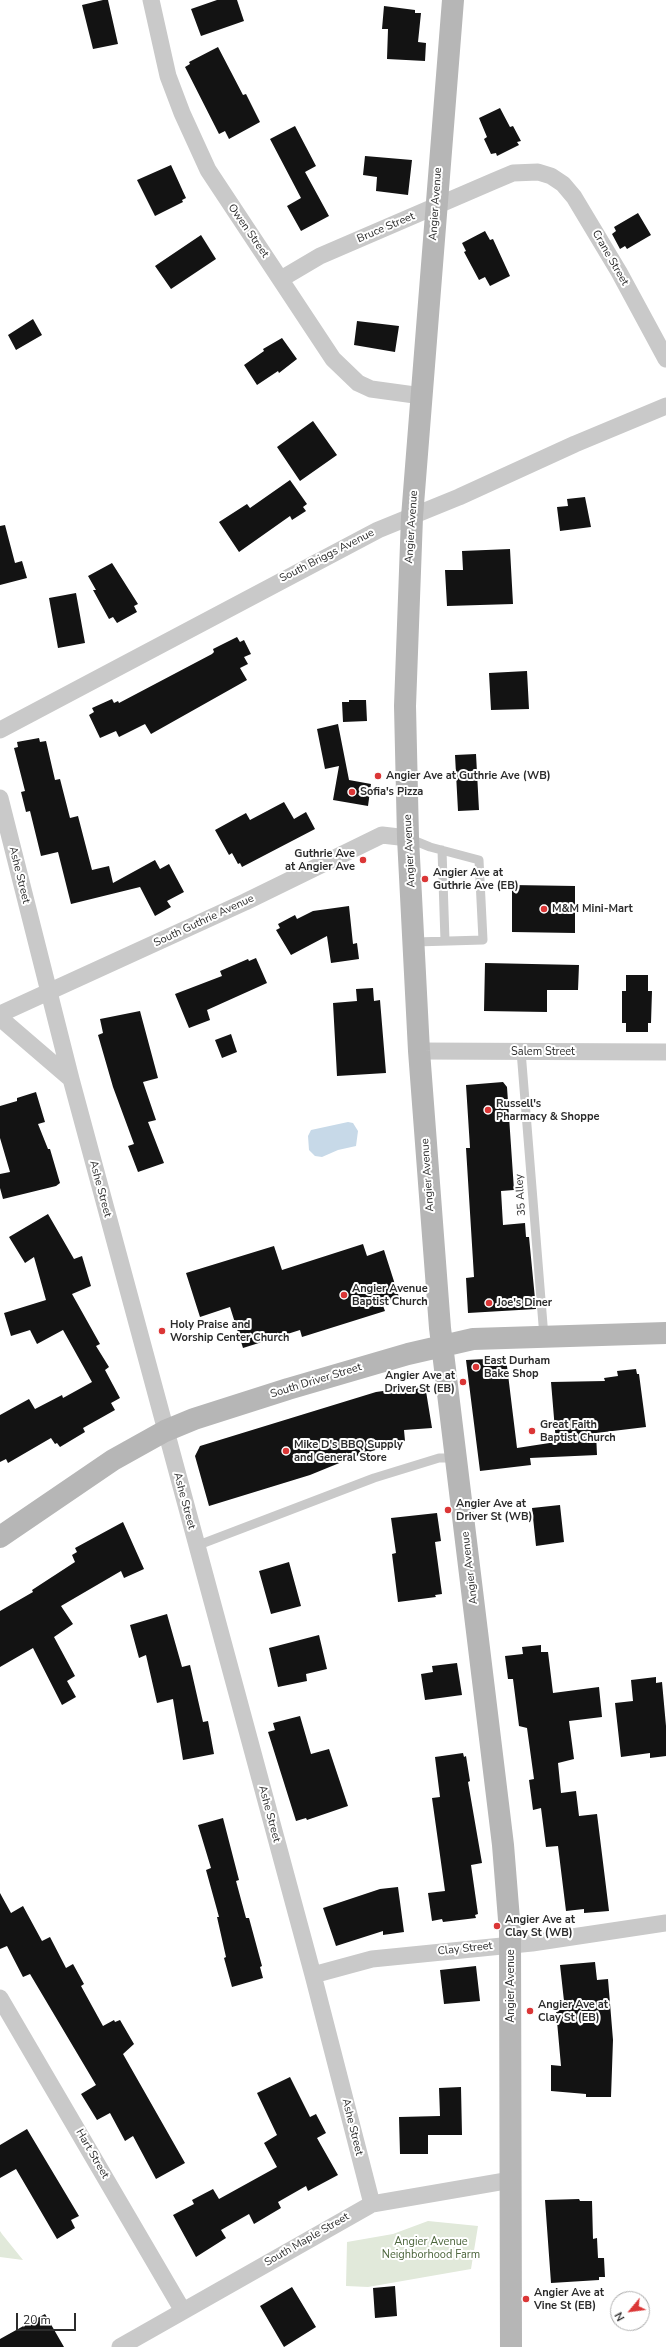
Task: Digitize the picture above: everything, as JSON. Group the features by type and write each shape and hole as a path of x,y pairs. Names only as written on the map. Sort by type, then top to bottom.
{"main road":[{"name":"Angier Avenue","path":"453,0 412,517 405,706 408,838 415,942 419,1051 442,1345 457,1458 503,1845 510,1945 511,2347"},
{"name":"South Driver Street","path":"0,1537 113,1460 166,1431 194,1419 288,1389 442,1345 473,1339 666,1333"}],"street":[{"name":"Owen Street","path":"151,0 168,76 194,140 215,183 333,358 344,371 358,383 371,389 422,396"},
{"name":"Bruce Street","path":"281,279 320,256 513,173 538,172"},
{"name":"Crane Street","path":"538,172 551,176 562,184 574,197 619,272 666,359"},
{"name":"South Briggs Avenue","path":"0,730 172,637 378,530 412,517 666,406"},
{"name":"Ashe Street","path":"0,798 71,1079 313,1975 372,2204"},
{"name":"South Guthrie Avenue","path":"0,1014 49,993 245,902 382,835 408,838"},
{"path":"0,1018 71,1079"},
{"name":"Salem Street","path":"419,1051 666,1052"},
{"name":"Clay Street","path":"313,1975 372,1959 510,1945 666,1923"},
{"name":"Hart Street","path":"0,1998 183,2311"},
{"name":"South Maple Street","path":"120,2347 372,2204 511,2180"}],"lane":[{"path":"408,838 442,850 479,860 483,940 415,942"},
{"path":"442,850 445,941"},
{"name":"35 Alley","path":"521,1051 544,1337"},
{"path":"196,1546 374,1478 439,1458 457,1458"}],"green space":[{"name":"Angier Avenue Neighborhood Farm","path":"428,2221 478,2226 471,2269 368,2287 346,2286 347,2242 393,2234"},
{"path":"0,2231 2,2234 23,2260 0,2257"}],"water":[{"path":"348,1122 353,1123 358,1131 356,1146 338,1150 322,1157 315,1156 309,1150 308,1136 311,1130"}],"building":[{"path":"108,0 118,44 93,49 82,5"},
{"path":"217,0 237,0 244,21 201,36 191,9"},
{"path":"384,6 415,10 415,13 421,13 418,42 426,43 425,61 387,59 388,29 382,29"},
{"path":"218,47 243,95 246,94 260,122 229,139 225,131 219,134 185,67 190,64 189,62"},
{"path":"500,108 510,127 513,126 521,141 517,142 519,145 497,156 496,153 491,154 484,139 487,137 479,118"},
{"path":"295,126 316,166 305,172 329,216 301,231 287,206 301,198 270,139"},
{"path":"365,156 412,160 408,195 376,191 377,177 363,175"},
{"path":"171,165 186,198 182,200 183,202 155,216 137,180"},
{"path":"638,213 651,235 627,249 625,246 620,249 612,234 616,231 614,227"},
{"path":"485,231 490,240 493,239 510,276 490,286 485,277 479,280 464,252 466,251 462,243"},
{"path":"201,235 216,259 171,289 155,266"},
{"path":"33,319 42,335 16,350 8,335"},
{"path":"357,321 399,326 395,352 354,345"},
{"path":"282,338 297,359 279,373 278,371 257,385 244,365 264,351 263,349"},
{"path":"313,421 337,455 300,481 277,447"},
{"path":"290,480 307,504 303,507 306,511 292,520 290,516 239,552 219,522 247,504 250,508"},
{"path":"585,497 591,527 560,531 557,507 568,506 567,499"},
{"path":"5,525 15,563 22,561 27,578 0,585 0,526"},
{"path":"510,549 513,604 447,606 445,570 463,570 462,551"},
{"path":"112,563 138,604 134,606 137,612 117,623 113,617 109,619 93,590 96,590 88,576"},
{"path":"76,593 85,643 58,648 49,598"},
{"path":"237,637 240,642 244,640 251,654 244,657 248,664 240,668 247,680 151,734 145,724 119,737 116,731 100,738 89,715 94,712 92,708 112,699 114,703 118,701 119,703 212,654 214,652 213,649"},
{"path":"527,671 529,709 491,710 489,673"},
{"path":"349,700 366,700 367,721 343,722 342,702 349,702"},
{"path":"338,724 349,780 371,784 368,806 333,800 339,766 325,769 317,729"},
{"path":"39,738 40,742 46,741 55,780 60,779 70,818 78,816 92,870 109,866 113,883 155,860 160,869 169,864 184,892 167,901 171,907 155,916 140,887 71,904 58,852 41,856 30,811 26,812 21,792 25,791 14,748 18,747 17,742"},
{"path":"476,754 479,810 458,811 455,755"},
{"path":"284,802 294,819 306,812 315,829 242,867 240,863 238,864 232,853 229,855 215,830 246,813 250,820"},
{"name":"M&M Mini-Mart","path":"512,885 575,886 575,933 512,932"},
{"path":"349,906 353,944 357,943 359,959 331,963 327,936 291,955 276,930 280,928 278,924 295,915 297,919 313,911"},
{"path":"256,958 267,983 207,1010 210,1020 189,1028 175,994 222,976 220,971 248,959 249,961"},
{"path":"485,963 579,965 578,990 547,990 547,1012 484,1011"},
{"path":"626,975 648,975 648,991 652,991 651,1023 648,1023 648,1032 626,1032 626,1023 622,1023 622,991 626,991"},
{"path":"373,988 374,1001 380,1000 386,1073 337,1076 333,1003 357,1001 356,989"},
{"path":"140,1011 158,1078 143,1082 156,1120 148,1122 164,1163 138,1172 128,1146 134,1144 113,1087 98,1035 103,1033 100,1019"},
{"path":"231,1034 237,1052 222,1058 215,1040"},
{"path":"503,1082 507,1087 514,1190 501,1191 503,1225 525,1223 526,1237 529,1237 536,1309 468,1313 466,1278 474,1277 466,1148 470,1148 466,1085"},
{"path":"36,1092 45,1122 38,1124 48,1149 50,1149 60,1183 56,1186 3,1199 0,1188 0,1174 10,1172 0,1138 0,1106 17,1101 17,1098"},
{"path":"48,1214 74,1259 82,1256 91,1286 72,1294 100,1344 96,1346 109,1367 105,1370 120,1398 111,1403 115,1410 83,1428 85,1432 60,1447 57,1443 55,1444 51,1438 8,1463 6,1459 0,1462 0,1415 29,1399 35,1409 62,1395 63,1398 92,1382 63,1330 37,1344 30,1330 11,1336 4,1313 46,1300 34,1257 25,1263 9,1237"},
{"name":"Angier Avenue Baptist Church","path":"363,1244 367,1256 384,1250 399,1297 382,1303 385,1311 302,1337 300,1330 243,1348 230,1307 200,1317 186,1273 274,1246 282,1270"},
{"path":"506,1358 517,1448 556,1442 551,1382 605,1381 604,1378 618,1376 617,1371 636,1369 637,1374 639,1374 646,1427 596,1433 597,1455 530,1458 531,1465 480,1471 466,1360"},
{"path":"425,1385 432,1428 404,1430 405,1441 359,1455 310,1475 209,1506 195,1456 200,1446 376,1392"},
{"path":"560,1505 564,1542 536,1546 532,1508"},
{"path":"437,1513 441,1541 435,1542 442,1594 435,1595 436,1597 398,1602 392,1554 396,1553 391,1518"},
{"path":"123,1522 144,1569 124,1578 121,1571 61,1606 73,1624 54,1637 75,1676 67,1681 76,1697 62,1705 33,1648 0,1667 0,1611 33,1592 32,1590 75,1562 72,1555 77,1552 75,1548"},
{"path":"289,1562 301,1606 271,1614 259,1571"},
{"path":"167,1614 182,1667 190,1665 203,1722 208,1721 214,1754 183,1760 173,1699 157,1703 146,1655 139,1658 130,1625"},
{"path":"319,1635 327,1669 306,1674 307,1681 278,1687 269,1648"},
{"path":"541,1645 541,1652 548,1652 553,1693 599,1687 602,1717 569,1721 574,1759 558,1763 561,1793 576,1791 579,1816 597,1814 609,1911 584,1913 584,1909 566,1911 558,1846 546,1847 541,1808 533,1810 529,1780 534,1779 527,1728 519,1726 513,1679 508,1679 505,1656 523,1654 522,1647"},
{"path":"457,1663 462,1695 425,1700 421,1674 433,1672 432,1666"},
{"path":"656,1677 656,1683 662,1682 666,1726 666,1756 650,1758 650,1753 621,1757 615,1703 633,1701 631,1680"},
{"path":"300,1716 311,1754 329,1749 348,1806 307,1820 306,1818 296,1821 268,1732 275,1730 273,1723"},
{"path":"463,1753 464,1757 466,1756 470,1781 468,1782 482,1863 471,1865 478,1914 475,1915 476,1918 443,1922 442,1919 432,1921 428,1893 445,1891 432,1798 440,1797 435,1757"},
{"path":"223,1818 239,1880 236,1881 246,1918 249,1918 262,1966 260,1967 263,1978 232,1987 224,1958 226,1957 217,1917 219,1917 206,1870 211,1868 198,1825"},
{"path":"398,1887 404,1932 383,1935 383,1931 336,1946 323,1908 380,1889"},
{"path":"0,1893 11,1913 23,1906 42,1941 50,1937 66,1968 73,1964 84,1984 81,1986 103,2026 114,2020 115,2022 120,2020 134,2044 123,2054 185,2163 156,2179 133,2136 125,2141 110,2113 97,2120 81,2094 96,2085 30,1974 23,1977 7,1946 0,1949"},
{"path":"595,1962 597,1980 608,1979 613,2040 611,2097 586,2097 586,2094 551,2091 551,2065 561,2066 556,2010 565,2010 560,1965"},
{"path":"476,1966 480,2001 444,2004 440,1970"},
{"path":"290,2077 310,2117 316,2114 326,2133 317,2138 338,2175 308,2191 306,2186 278,2202 281,2208 254,2224 249,2214 221,2230 226,2238 196,2257 173,2215 194,2204 192,2200 213,2189 219,2199 277,2167 264,2143 277,2135 257,2093"},
{"path":"461,2087 462,2135 428,2135 428,2154 400,2154 399,2117 440,2116 439,2088"},
{"path":"27,2129 79,2216 71,2220 75,2228 57,2239 16,2169 0,2178 0,2145"},
{"path":"579,2199 580,2201 592,2201 593,2239 597,2238 598,2258 604,2258 605,2277 599,2277 599,2280 551,2283 545,2200"},
{"path":"395,2286 397,2316 375,2318 373,2288"},
{"path":"292,2287 316,2327 284,2347 260,2306"},
{"path":"45,2314 64,2347 0,2347 0,2339"}],"place":[{"name":"Angier Ave at Guthrie Ave (WB)","path":"378,776"},
{"name":"Sofia's Pizza","path":"352,792"},
{"name":"Guthrie Ave at Angier Ave","path":"363,860"},
{"name":"Angier Ave at Guthrie Ave (EB)","path":"425,879"},
{"name":"M&M Mini-Mart","path":"544,909"},
{"name":"Russell's Pharmacy & Shoppe","path":"488,1110"},
{"name":"Angier Avenue Baptist Church","path":"344,1295"},
{"name":"Joe's Diner","path":"489,1303"},
{"name":"Holy Praise and Worship Center Church","path":"162,1331"},
{"name":"East Durham Bake Shop","path":"476,1367"},
{"name":"Angier Ave at Driver St (EB)","path":"463,1382"},
{"name":"Great Faith Baptist Church","path":"532,1431"},
{"name":"Mike D's BBQ Supply and General Store","path":"286,1451"},
{"name":"Angier Ave at Driver St (WB)","path":"448,1510"},
{"name":"Angier Ave at Clay St (WB)","path":"497,1926"},
{"name":"Angier Ave at Clay St (EB)","path":"530,2011"},
{"name":"Angier Ave at Vine St (EB)","path":"526,2299"}]}
